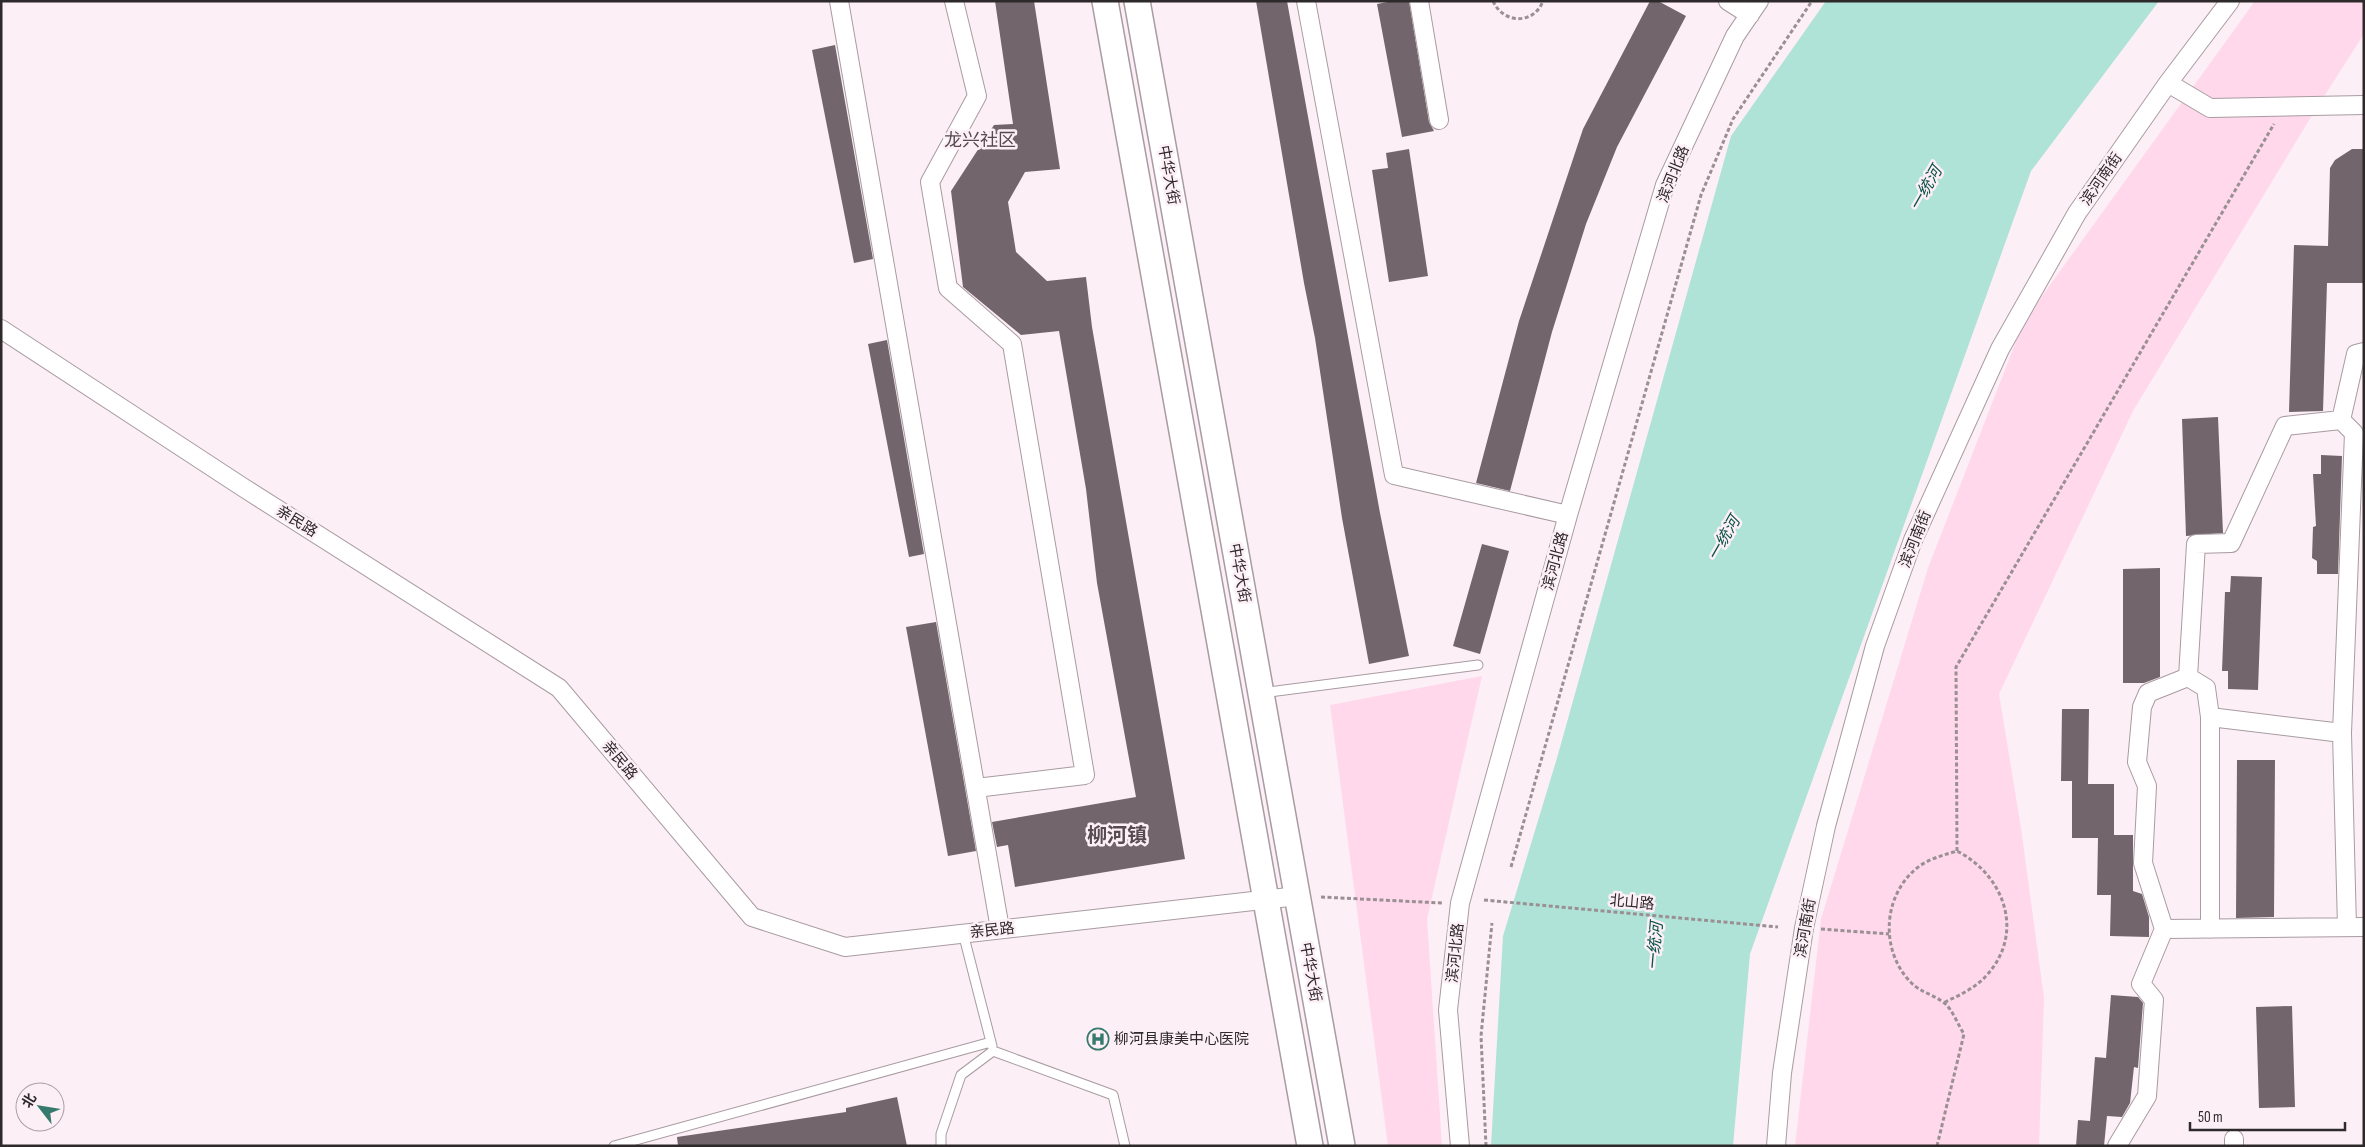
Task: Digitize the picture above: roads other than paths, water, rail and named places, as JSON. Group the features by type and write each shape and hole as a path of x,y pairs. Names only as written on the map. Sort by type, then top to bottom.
{"main road":[{"path":"1105,1 1310,1146"},
{"name":"中华大街","path":"1138,1 1342,1146"}],"street":[{"path":"839,1 1000,930"},
{"path":"954,1 976,96 930,182 948,288 1012,344 1085,775 976,788"},
{"path":"1306,1 1394,475 1568,515"},
{"path":"1419,1 1439,120"},
{"path":"1728,1 1754,8"},
{"name":"滨河南街","path":"1776,1146 1782,1073 1804,928 1826,826 1875,646 1913,540 2000,349 2077,213 2168,83 2230,1"},
{"name":"滨河北路","path":"1460,1146 1448,1010 1460,903 1568,515 1665,185 1735,36 1754,8"},
{"path":"2168,83 2210,108 2364,105"},
{"name":"亲民路","path":"1,329 252,493 559,688 752,917 845,947 1298,896"},
{"path":"2341,420 2356,354 2364,352"},
{"path":"2164,929 2356,927 2342,733 2354,432 2341,420 2285,426 2231,543 2196,544 2188,677"},
{"path":"2188,677 2206,688 2210,717 2210,929"},
{"path":"2117,1146 2147,1096 2154,1000 2141,984 2164,929 2143,862 2147,786 2137,762 2142,707 2148,693 2188,677"},
{"path":"2210,717 2342,733"}],"lane":[{"path":"1261,693 1478,664"},
{"path":"963,934 992,1047"},
{"path":"941,1146 941,1134 961,1075 992,1047"},
{"path":"614,1146 992,1047 1113,1095 1125,1146"}],"water":[{"name":"一统河","path":"1826,1 2159,1 2031,171 1750,954 1733,1146 1491,1146 1503,936 1557,758 1731,136"}],"place":[{"name":"柳河县康美中心医院","path":"1098,1039"}],"district":[{"name":"龙兴社区","path":"980,140"},
{"name":"柳河镇","path":"1117,835"}]}
